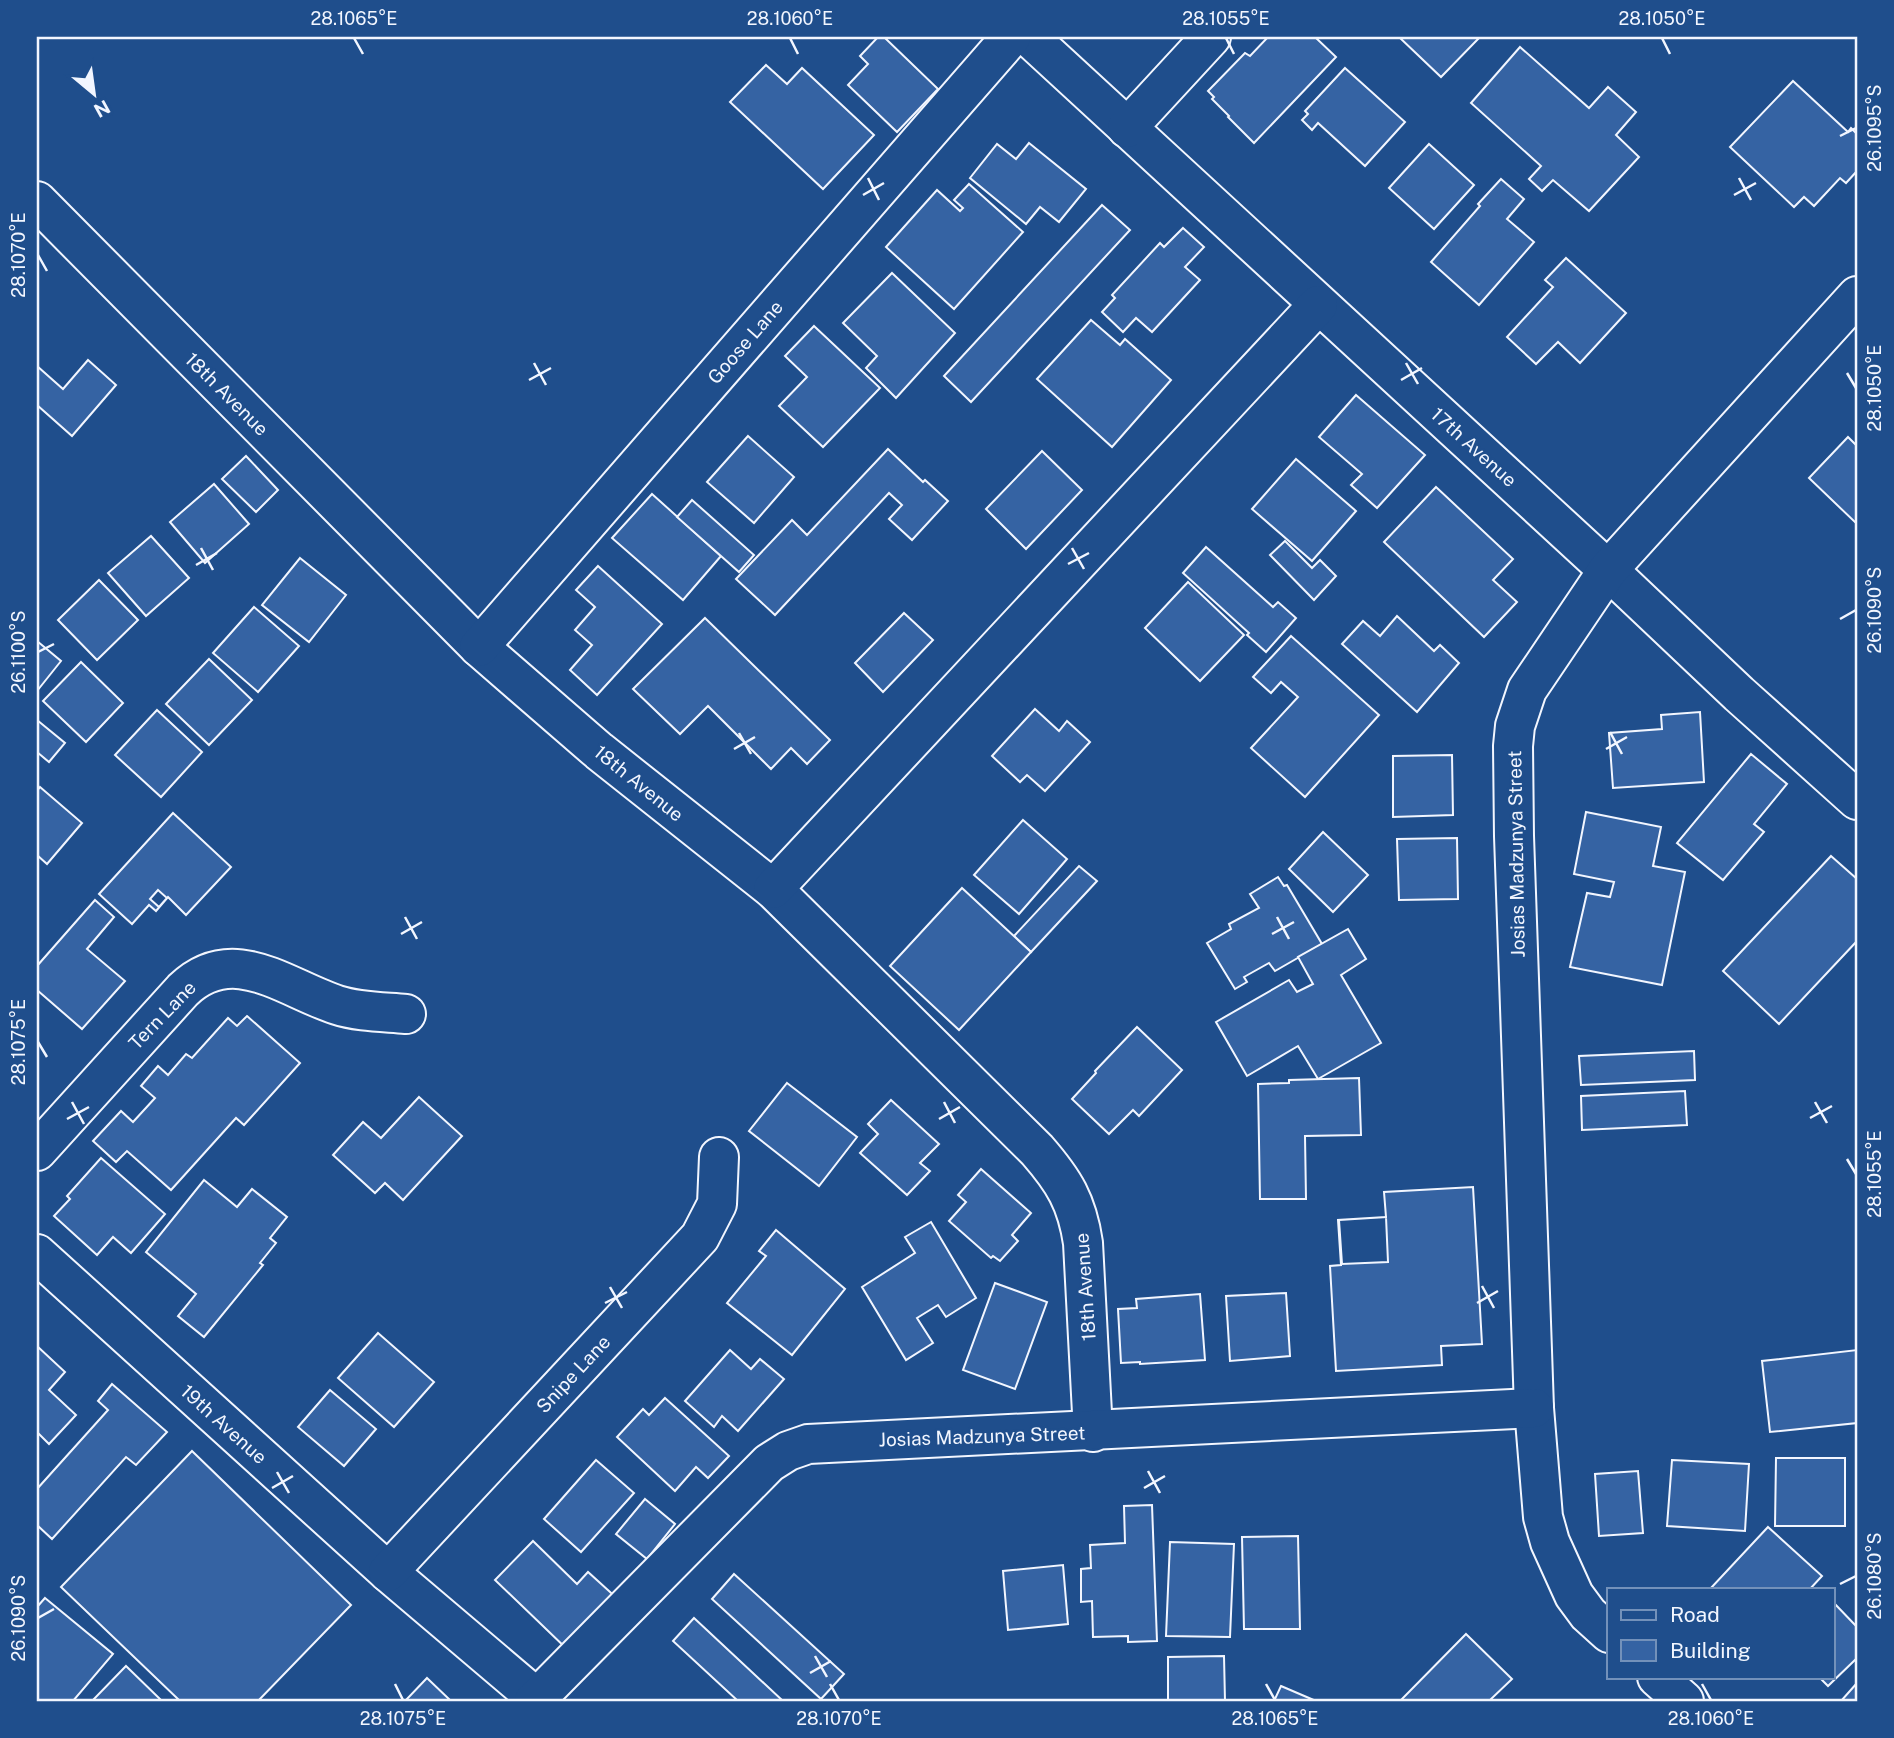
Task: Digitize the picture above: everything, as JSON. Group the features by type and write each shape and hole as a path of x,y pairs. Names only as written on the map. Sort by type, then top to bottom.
{"street":[{"name":"Goose Lane","path":"479,647 1011,37"},
{"name":"17th Avenue","path":"1029,37 1857,800"},
{"path":"1127,128 1211,37"},
{"name":"18th Avenue","path":"37,201 479,647 608,758 773,889 1037,1150 1056,1172 1071,1194 1080,1218 1093,1432"},
{"name":"Josias Madzunya Street","path":"1599,1623 1574,1595 1562,1571 1543,1517 1534,1408 1514,836 1514,736 1527,690 1608,570 1857,296"},
{"path":"773,889 1318,305"},
{"name":"Tern Lane","path":"37,1151 183,990 205,974 232,969 256,972 339,1006 406,1014"},
{"name":"Snipe Lane","path":"388,1572 700,1237 717,1204 719,1157"},
{"name":"19th Avenue","path":"37,1254 388,1572 537,1700"},
{"name":"Josias Madzunya Street","path":"537,1700 769,1463 788,1451 808,1444 1093,1432 1534,1408"},
{"path":"1658,1678 1684,1701"}],"building":[{"path":"878,37 884,37 938,89 897,132 848,85 868,64 860,56"},
{"path":"1268,37 1315,37 1336,57 1254,143 1212,99 1214,97 1208,91 1245,53 1250,56"},
{"path":"1399,37 1480,37 1441,77"},
{"path":"1520,47 1589,108 1608,87 1636,112 1616,135 1639,157 1589,211 1553,180 1542,191 1529,179 1541,166 1471,103"},
{"path":"766,65 787,84 802,68 874,135 823,189 730,102"},
{"path":"1345,68 1405,122 1365,166 1318,123 1312,130 1302,120 1308,114 1305,111"},
{"path":"1793,81 1848,132 1851,128 1857,134 1857,171 1846,183 1840,178 1814,206 1804,197 1794,207 1730,147"},
{"path":"1029,143 1086,189 1059,222 1040,207 1026,224 970,178 997,144 1016,159"},
{"path":"1429,144 1474,185 1434,229 1389,188"},
{"path":"1501,179 1524,199 1507,219 1534,242 1479,305 1431,262"},
{"path":"969,184 1023,232 954,309 886,247 937,190 960,211 963,208 954,200"},
{"path":"1102,205 1130,230 971,402 944,376"},
{"path":"1183,228 1204,247 1185,267 1200,280 1152,332 1136,318 1123,332 1102,312 1115,298 1112,295 1160,243 1164,247"},
{"path":"1566,258 1626,313 1580,363 1558,342 1536,364 1507,337 1553,287 1545,280"},
{"path":"892,273 955,333 896,398 866,368 877,356 843,323"},
{"path":"1091,320 1120,345 1125,339 1171,380 1112,447 1037,379"},
{"path":"814,326 880,388 823,447 779,406 807,377 785,356"},
{"path":"88,360 116,385 72,436 37,405 37,366 63,389"},
{"path":"1356,395 1425,455 1377,508 1351,485 1362,474 1319,437"},
{"path":"748,436 794,477 754,523 707,482"},
{"path":"1848,437 1857,446 1857,524 1809,478"},
{"path":"888,449 948,501 912,540 889,519 902,505 889,493 775,615 736,579 792,520 807,535"},
{"path":"1042,451 1082,490 1026,549 986,509"},
{"path":"246,456 278,490 256,512 222,479"},
{"path":"1296,459 1356,511 1312,561 1252,509"},
{"path":"214,484 249,524 205,563 170,522"},
{"path":"1436,487 1513,559 1493,580 1517,602 1484,637 1384,542"},
{"path":"652,494 721,556 683,600 612,538"},
{"path":"692,500 754,555 739,572 677,517"},
{"path":"151,536 189,578 146,616 108,573"},
{"path":"1285,541 1312,568 1320,560 1336,576 1314,600 1270,555"},
{"path":"1206,547 1273,607 1278,602 1296,618 1266,652 1183,573"},
{"path":"300,558 346,595 309,642 262,605"},
{"path":"598,566 662,624 597,695 570,670 592,645 575,630 595,607 576,590"},
{"path":"99,580 138,620 97,660 58,620"},
{"path":"1188,582 1244,635 1200,681 1145,628"},
{"path":"254,607 299,646 258,692 213,653"},
{"path":"904,613 933,640 883,692 855,663"},
{"path":"1397,616 1434,651 1440,645 1459,663 1417,712 1342,644 1363,621 1380,636"},
{"path":"705,618 830,740 807,764 791,748 771,769 708,706 680,734 633,689"},
{"path":"1291,636 1379,715 1305,797 1251,748 1298,697 1281,682 1271,693 1253,677"},
{"path":"37,641 61,661 37,691"},
{"path":"209,659 252,700 209,745 166,704"},
{"path":"81,662 123,703 86,742 43,701"},
{"path":"1035,709 1059,731 1067,721 1090,742 1045,791 1027,775 1020,782 992,756"},
{"path":"157,710 202,752 161,797 115,755"},
{"path":"1700,712 1704,782 1613,788 1609,733 1662,729 1661,715"},
{"path":"37,720 65,743 49,762 37,752"},
{"path":"1751,754 1787,784 1754,824 1764,832 1723,880 1677,843"},
{"path":"1452,755 1453,815 1393,817 1393,756"},
{"path":"40,787 82,823 47,864 37,855 37,791"},
{"path":"1586,812 1661,827 1653,866 1685,872 1662,985 1570,967 1587,893 1610,897 1614,882 1574,874"},
{"path":"173,813 231,867 186,915 168,897 156,911 149,905 132,924 99,894","holes":["158,890 167,898 159,907 150,899"]},
{"path":"1023,820 1067,859 1019,914 974,875"},
{"path":"1323,832 1368,875 1333,912 1289,869"},
{"path":"1457,838 1458,899 1399,900 1397,839"},
{"path":"1831,856 1857,879 1857,941 1779,1024 1723,971"},
{"path":"1079,866 1097,881 1031,952 1014,936"},
{"path":"1278,877 1284,886 1287,885 1322,944 1275,971 1269,963 1244,977 1247,982 1235,989 1207,943 1231,929 1229,924 1259,908 1250,894"},
{"path":"962,888 1031,952 959,1030 890,966"},
{"path":"95,900 114,917 87,949 125,981 82,1029 37,990 37,966"},
{"path":"1348,929 1366,959 1341,975 1381,1043 1318,1079 1298,1046 1247,1076 1216,1022 1289,980 1297,992 1313,984 1298,957"},
{"path":"247,1016 300,1063 244,1125 236,1118 171,1190 127,1151 116,1162 93,1141 121,1111 133,1122 155,1098 141,1086 158,1066 168,1075 186,1054 192,1058 228,1018 237,1026"},
{"path":"1137,1027 1182,1070 1139,1116 1133,1110 1109,1134 1072,1099"},
{"path":"1694,1051 1695,1080 1581,1085 1579,1056"},
{"path":"1359,1078 1361,1135 1305,1136 1306,1199 1260,1199 1258,1084 1289,1083 1289,1080"},
{"path":"787,1083 857,1137 819,1186 749,1131"},
{"path":"1685,1091 1687,1125 1582,1130 1581,1096"},
{"path":"419,1097 462,1136 403,1200 385,1183 375,1193 333,1155 363,1122 381,1138"},
{"path":"891,1100 939,1144 920,1163 930,1171 907,1195 860,1153 878,1134 868,1124"},
{"path":"101,1158 165,1214 131,1253 113,1237 97,1255 54,1216 70,1199 67,1196"},
{"path":"981,1169 1031,1213 1012,1235 1018,1241 1000,1261 993,1256 991,1258 949,1221 966,1202 958,1195"},
{"path":"204,1180 237,1207 252,1189 287,1217 270,1238 276,1243 260,1263 263,1265 204,1337 178,1316 196,1294 146,1252"},
{"path":"1473,1187 1482,1344 1441,1346 1442,1365 1336,1371 1330,1266 1341,1265 1338,1220 1386,1217 1384,1192","holes":["1386,1217 1388,1262 1342,1264 1339,1220"]},
{"path":"931,1222 976,1298 946,1317 938,1305 917,1318 933,1343 906,1360 862,1287 915,1253 905,1237"},
{"path":"776,1230 845,1289 792,1355 727,1303 766,1256 759,1251"},
{"path":"995,1283 1047,1302 1015,1389 963,1370"},
{"path":"1286,1293 1290,1356 1230,1361 1226,1296"},
{"path":"1200,1294 1205,1360 1121,1363 1118,1309 1137,1308 1136,1299"},
{"path":"378,1333 434,1382 394,1427 338,1378"},
{"path":"37,1346 65,1372 49,1390 76,1415 49,1444 37,1432"},
{"path":"730,1350 751,1369 760,1359 784,1379 738,1431 722,1416 714,1427 685,1401"},
{"path":"1857,1350 1857,1423 1770,1432 1762,1361"},
{"path":"112,1384 167,1432 136,1465 126,1457 52,1539 37,1525 37,1489 108,1410 98,1401"},
{"path":"330,1390 376,1429 344,1466 298,1427"},
{"path":"665,1398 729,1456 708,1478 696,1467 675,1491 617,1437 643,1409 649,1415"},
{"path":"192,1451 351,1605 258,1701 180,1701 61,1587"},
{"path":"1776,1458 1845,1458 1845,1526 1775,1526"},
{"path":"596,1460 634,1493 581,1552 544,1519"},
{"path":"1672,1460 1749,1464 1745,1531 1667,1526"},
{"path":"1638,1471 1643,1533 1599,1536 1595,1474"},
{"path":"645,1499 675,1524 647,1559 616,1534"},
{"path":"1152,1505 1157,1641 1128,1642 1128,1636 1093,1637 1092,1601 1081,1602 1081,1569 1091,1568 1090,1545 1125,1543 1124,1506"},
{"path":"1768,1527 1822,1576 1811,1588 1711,1588"},
{"path":"1298,1536 1300,1629 1244,1629 1242,1537"},
{"path":"533,1541 577,1584 588,1572 620,1601 570,1652 495,1580"},
{"path":"1170,1542 1234,1544 1230,1637 1166,1636"},
{"path":"1063,1565 1068,1624 1008,1630 1003,1571"},
{"path":"734,1574 844,1674 821,1699 712,1599"},
{"path":"45,1598 113,1654 73,1701 37,1701 37,1607"},
{"path":"1834,1603 1857,1627 1857,1658 1828,1686 1820,1678 1834,1678"},
{"path":"694,1618 783,1701 738,1701 673,1641"},
{"path":"1466,1634 1512,1679 1489,1701 1400,1701"},
{"path":"1224,1656 1225,1701 1168,1701 1168,1657"},
{"path":"126,1666 162,1701 92,1701"},
{"path":"427,1678 451,1701 405,1701"},
{"path":"1857,1683 1857,1701 1841,1701"},
{"path":"1281,1686 1316,1701 1274,1701"}]}
